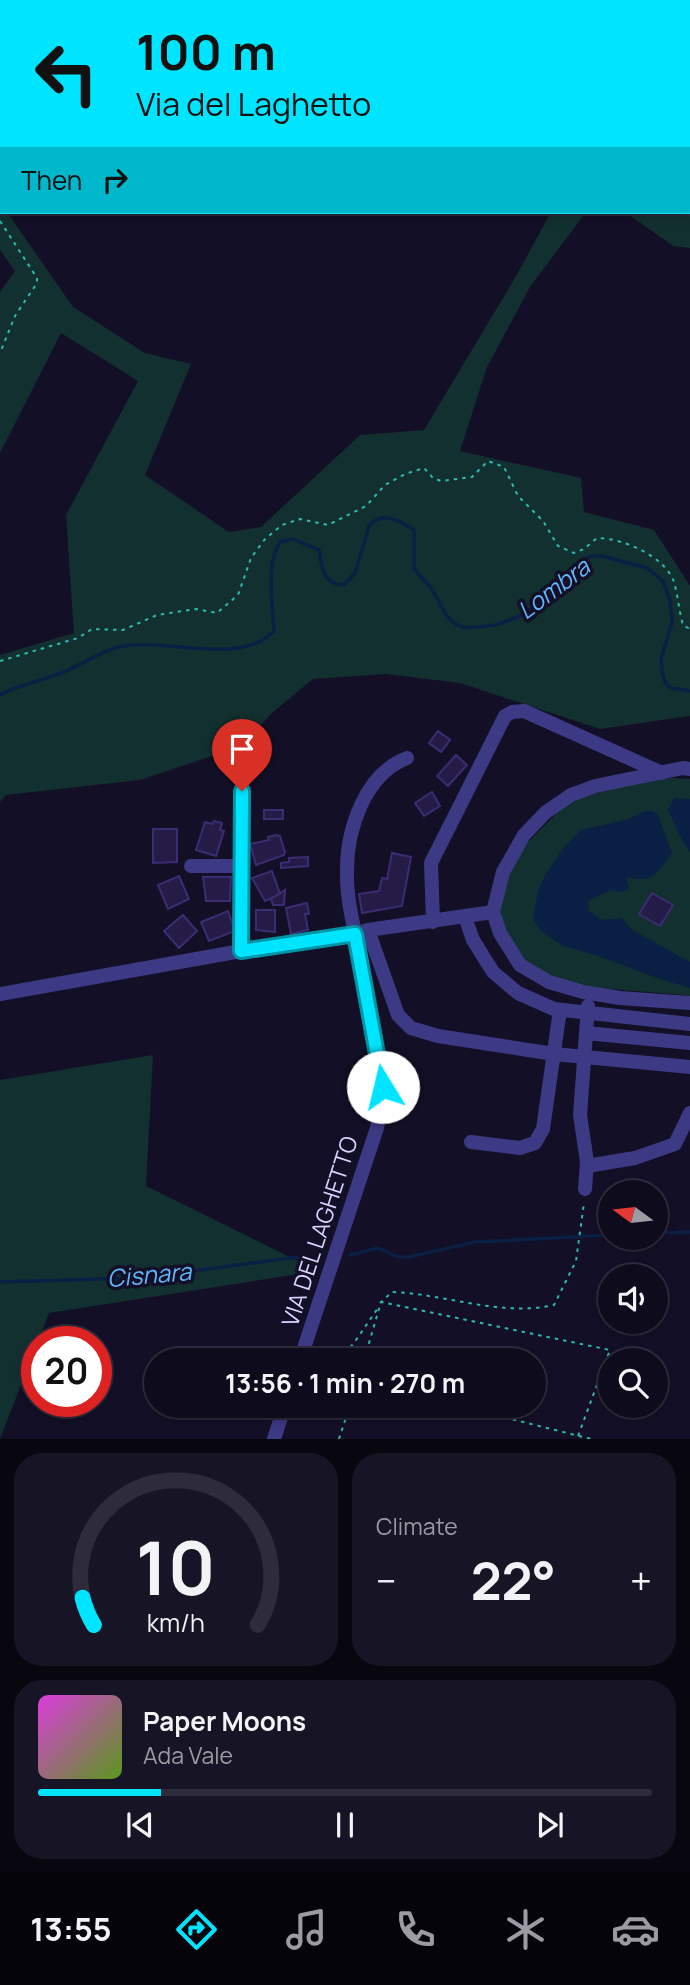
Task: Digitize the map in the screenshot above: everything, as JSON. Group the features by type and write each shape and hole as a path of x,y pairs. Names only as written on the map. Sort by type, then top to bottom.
{"street":[{"path":"433,922 432,863 505,716 524,711 662,773"},
{"path":"407,758 390,767 363,800 354,821 346,871 361,932 398,1015 411,1028 438,1037 554,1054 690,1067"},
{"path":"690,769 683,768 595,786 571,795 546,812 524,835 503,872 493,912 500,933 520,965 549,982 589,993 690,1003"},
{"path":"241,951 242,791"},
{"path":"191,866 241,866"},
{"path":"0,993 241,951 493,912"},
{"path":"465,917 473,940 493,972 518,993 560,1010 690,1024"},
{"name":"VIA DEL LAGHETTO","path":"304,1348 377,1128 381,1106 383,1087 361,932"},
{"path":"585,1189 587,1166 580,1115 589,993"},
{"path":"471,1142 520,1148 535,1143 543,1129 560,1010"},
{"path":"586,1033 690,1043"},
{"path":"587,1166 635,1158 675,1144 690,1113"},
{"path":"274,1439 281,1418"}],"path":[{"path":"0,221 37,278 37,283 15,316 0,353"},
{"path":"0,661 78,638 92,629 123,630 157,615 195,609 217,613 238,595 251,558 265,539 282,525 300,519 328,525 366,506 385,485 405,474 424,468 433,478 441,481 472,477 488,461 504,467 518,496 543,521 558,546 574,552 584,550 597,538 609,538 653,555 673,579 683,625 690,629"},
{"path":"349,1348 381,1302 392,1292 408,1292 474,1305 533,1310 554,1305 576,1261 585,1189"},
{"path":"368,1348 381,1302"},
{"path":"381,1302 610,1349 578,1436"},
{"path":"339,1439 346,1418"},
{"path":"507,1418 591,1439"}],"green space":[{"path":"0,214 8,214 73,307 145,353 191,364 145,475 229,532 261,527 360,435 424,430 550,214 585,214 530,287 487,367 460,451 581,478 584,512 654,530 690,586 690,716 600,729 460,683 386,674 313,679 273,712 242,746 140,780 6,795 0,802 0,655 74,633 66,515 138,381 61,333 0,453 0,292 15,271 0,250"},
{"path":"628,214 690,214 690,248 673,246"},
{"path":"673,778 690,779 690,996 587,986 548,976 534,968 516,952 505,934 501,915 502,895 518,857 555,814 578,800 618,786"},
{"path":"153,1055 146,1186 318,1271 49,1313 44,1326 21,1326 21,1385 0,1439 0,1080"}],"water":[{"path":"674,798 690,799 690,852 668,810"},
{"path":"644,811 653,811 658,815 672,853 663,866 649,878 627,877 629,889 622,892 611,890 588,901 589,911 602,920 622,918 631,929 690,962 690,988 563,946 541,931 533,920 538,891 545,875 565,846 581,830 629,819"}],"building":[{"path":"438,731 450,740 441,752 429,743"},
{"path":"456,755 467,765 448,786 437,776"},
{"path":"432,792 440,806 424,816 415,803"},
{"path":"264,810 283,810 283,819 264,819"},
{"path":"214,821 222,823 220,830 224,831 216,856 196,850 205,822 212,824"},
{"path":"153,829 177,829 177,862 153,863"},
{"path":"280,836 284,855 256,865 250,844 269,840 268,837"},
{"path":"392,853 411,857 402,906 362,913 359,894 379,891 382,878 387,879"},
{"path":"308,857 308,866 281,868 281,863 289,862 289,858"},
{"path":"272,871 280,894 265,901 252,878"},
{"path":"179,876 189,899 168,909 158,885"},
{"path":"203,877 231,877 230,901 206,901"},
{"path":"285,890 284,905 273,905 271,899"},
{"path":"652,893 673,905 660,926 639,914"},
{"path":"307,903 309,914 305,914 308,930 291,934 286,908"},
{"path":"256,910 275,910 275,932 256,930"},
{"path":"228,911 235,931 209,941 201,922"},
{"path":"183,915 197,931 179,948 164,931"}],"waterway":[{"name":"Lombra","path":"0,695 58,674 115,648 154,645 221,649 259,642 274,631 271,573 280,542 293,539 319,550 324,574 331,582 344,585 355,573 369,526 374,521 386,518 414,530 414,569 432,589 447,617 466,628 496,625 526,614 558,580 580,561 592,556 602,556 647,568 663,581 670,600 672,622 661,659 662,673 666,684 671,688 690,691"},
{"name":"Cisnara","path":"668,1233 690,1232"},
{"name":"Cisnara","path":"350,1255 378,1248 398,1257 409,1257 475,1242 598,1236"},
{"name":"Cisnara","path":"0,1282 140,1278 298,1257"}],"route":[{"path":"242,791 241,951 355,934 383,1087"}]}
